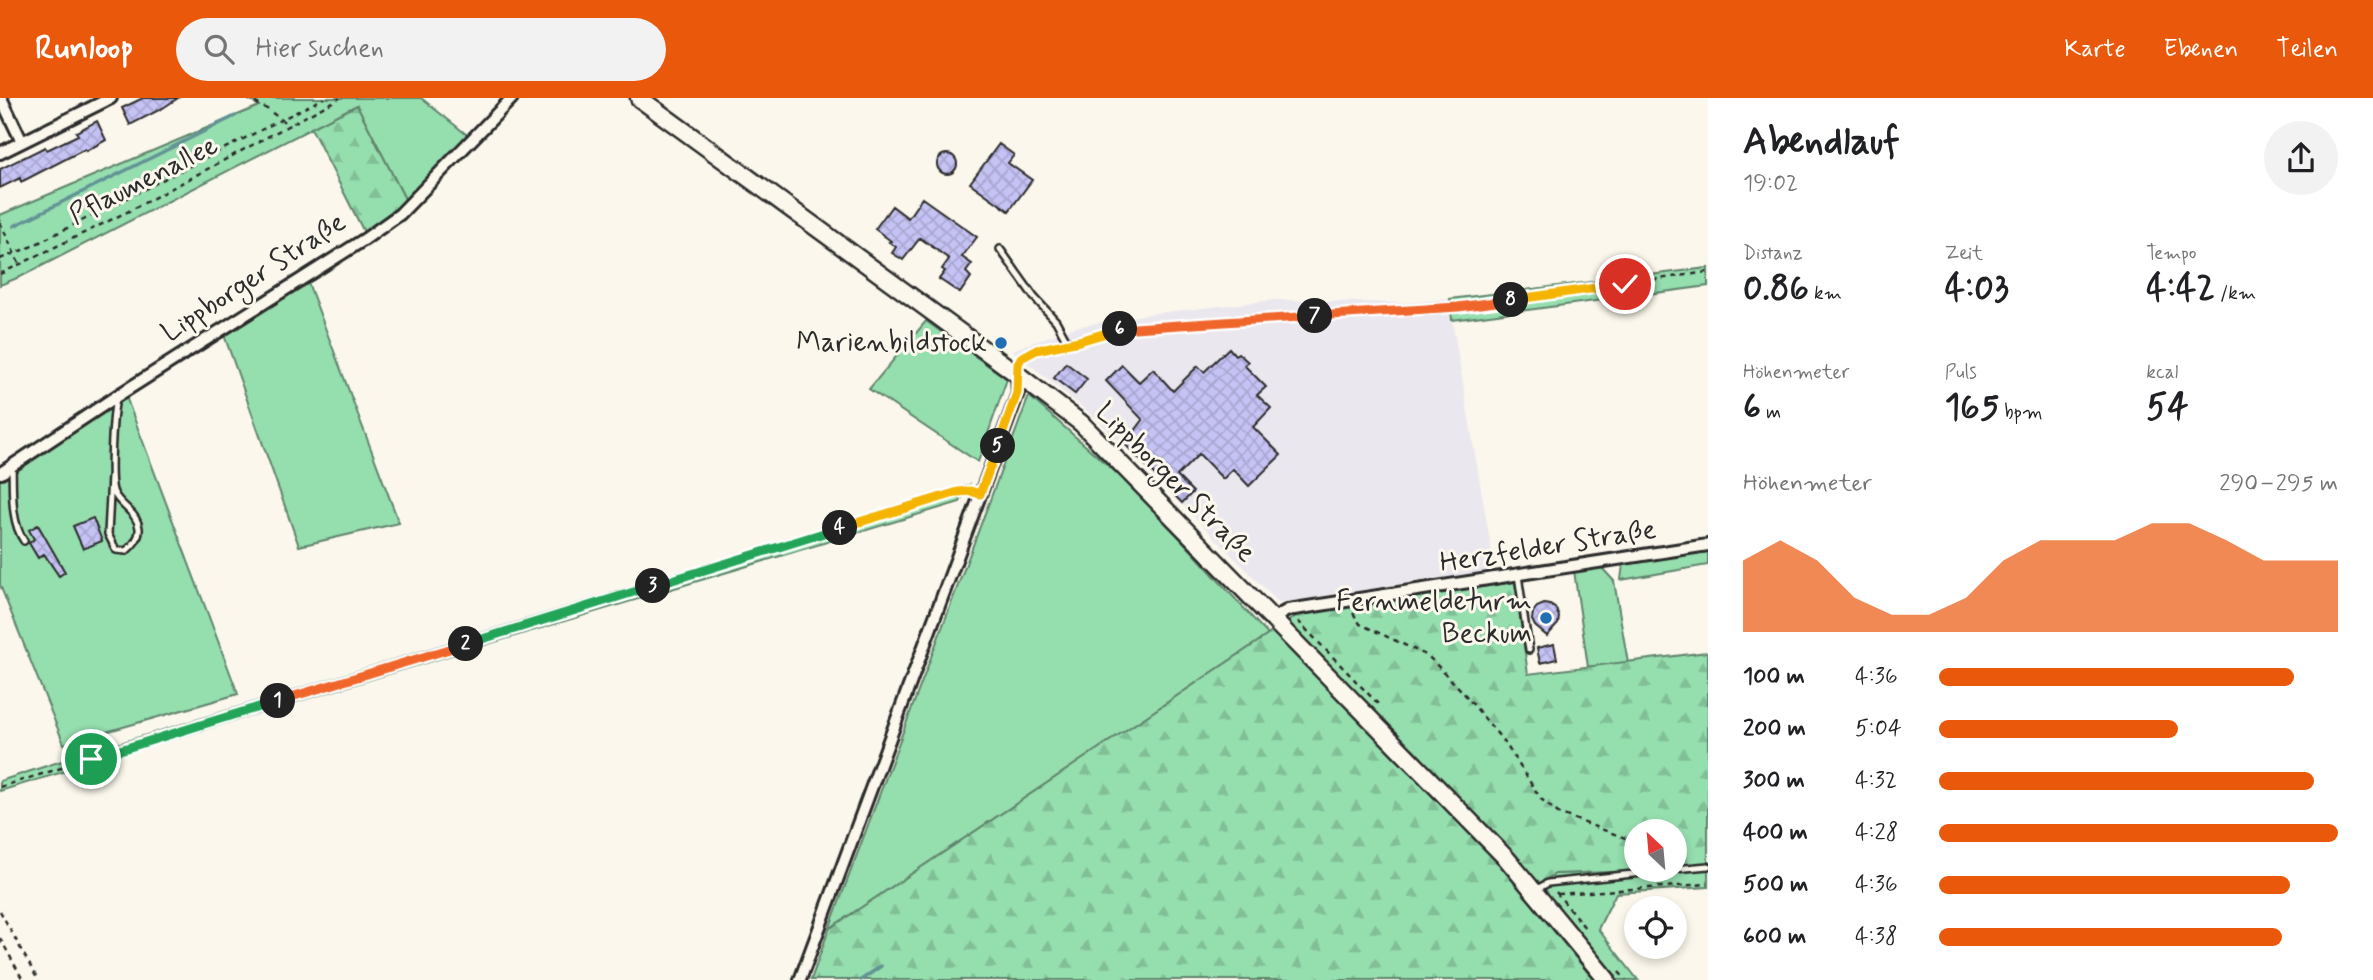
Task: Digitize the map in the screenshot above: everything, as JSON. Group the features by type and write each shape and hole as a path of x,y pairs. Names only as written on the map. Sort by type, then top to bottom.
{"street":[{"path":"1,98 22,142"},
{"path":"0,153 111,98"},
{"name":"Lippborger Straße","path":"1,473 400,214 512,98"},
{"name":"Lippborger Straße","path":"639,98 1081,423 1507,859 1607,980"},
{"path":"800,980 1017,393 1017,374"},
{"name":"Herzfelder Straße","path":"1272,619 1288,610 1708,545"}],"lane":[{"path":"1000,249 1034,297 1056,321 1068,343"},
{"path":"111,476 113,492 135,516 140,530 136,541 126,551 116,550 108,534 111,476 115,401 117,397"},
{"path":"12,466 14,507 19,533 24,541"},
{"path":"1518,575 1529,650"},
{"path":"1687,868 1708,866"},
{"path":"1534,890 1548,883 1624,875"}],"path":[{"path":"246,98 290,126"},
{"path":"0,259 324,98"},
{"name":"Pflaumenallee","path":"0,274 131,210 340,98"},
{"path":"0,222 20,265"},
{"path":"1017,374 1018,364 1026,354 1128,327 1458,307 1708,272"},
{"path":"0,787 925,501 958,492 980,494"},
{"path":"1345,601 1360,624 1428,656 1462,691 1505,743 1541,799 1558,813 1624,838"},
{"path":"1557,894 1708,884"},
{"path":"0,911 38,980"},
{"path":"0,938 23,980"}],"shaded area":[{"path":"1450,299 1495,570 1279,603 1100,422 1012,350 1075,327 1148,314 1274,300 1405,303"}],"green space":[{"path":"248,98 421,98 471,138 407,203 357,105 0,285 0,215 259,106"},
{"path":"357,105 407,203 399,211 364,232 311,128"},
{"path":"1708,268 1708,286 1452,320 1450,299"},
{"path":"307,280 399,523 299,546 223,332"},
{"path":"926,321 1007,379 978,462 869,389"},
{"path":"125,394 238,694 64,744 0,585 0,475"},
{"path":"1029,396 1137,491 1271,638 829,929"},
{"path":"969,485 960,502 0,791 0,781 74,757"},
{"path":"1708,551 1708,565 1621,580 1623,564"},
{"path":"1602,568 1614,581 1628,663 1588,667 1574,571"},
{"path":"1515,582 1528,674 1708,652 1708,868 1687,869 1687,819 1624,819 1624,872 1555,874 1523,893 1594,980 811,980 829,929 1299,614"},
{"path":"1708,868 1708,887 1616,893 1598,929 1638,980 1614,980 1536,885 1555,874 1624,871 1624,882 1687,882 1687,869"}],"building":[{"path":"143,98 178,98 130,125 122,108"},
{"path":"97,121 106,140 21,182 20,178 0,188 0,169 45,147 47,150 78,135 76,132"},
{"path":"999,144 1014,155 1008,163 1032,180 1009,211 970,183"},
{"path":"947,154 954,157 957,164 954,171 947,174 940,171 937,164 940,157"},
{"path":"922,198 977,237 962,257 972,264 966,272 971,277 960,293 939,279 949,259 920,238 903,260 892,253 896,247 889,242 891,241 875,229 892,206 908,218"},
{"path":"1229,348 1248,362 1244,365 1266,387 1257,395 1271,408 1253,427 1281,455 1249,486 1233,469 1223,479 1199,454 1177,476 1193,492 1182,503 1122,441 1134,432 1143,420 1106,381 1122,365 1139,382 1153,369 1173,391 1198,366 1204,372"},
{"path":"1066,363 1087,379 1075,394 1054,378"},
{"path":"93,518 102,541 83,549 73,526"},
{"path":"38,525 65,572 59,576 44,554 38,558 29,543 34,539 29,530"},
{"name":"Fernmeldeturm Beckum","path":"1544,604 1556,609 1559,617 1558,624 1547,636 1532,620 1533,612"},
{"path":"1554,644 1557,659 1540,663 1537,648"}],"waterway":[{"path":"14,226 235,116"},
{"path":"861,980 881,966"}],"place":[{"name":"Marienbildstock","path":"1001,343"},
{"name":"Fernmeldeturm Beckum","path":"1546,618"}],"route":[{"path":"91,759 925,501 958,492 980,494 1017,393 1018,364 1026,354 1036,350 1128,327 1458,307 1625,284"}]}
